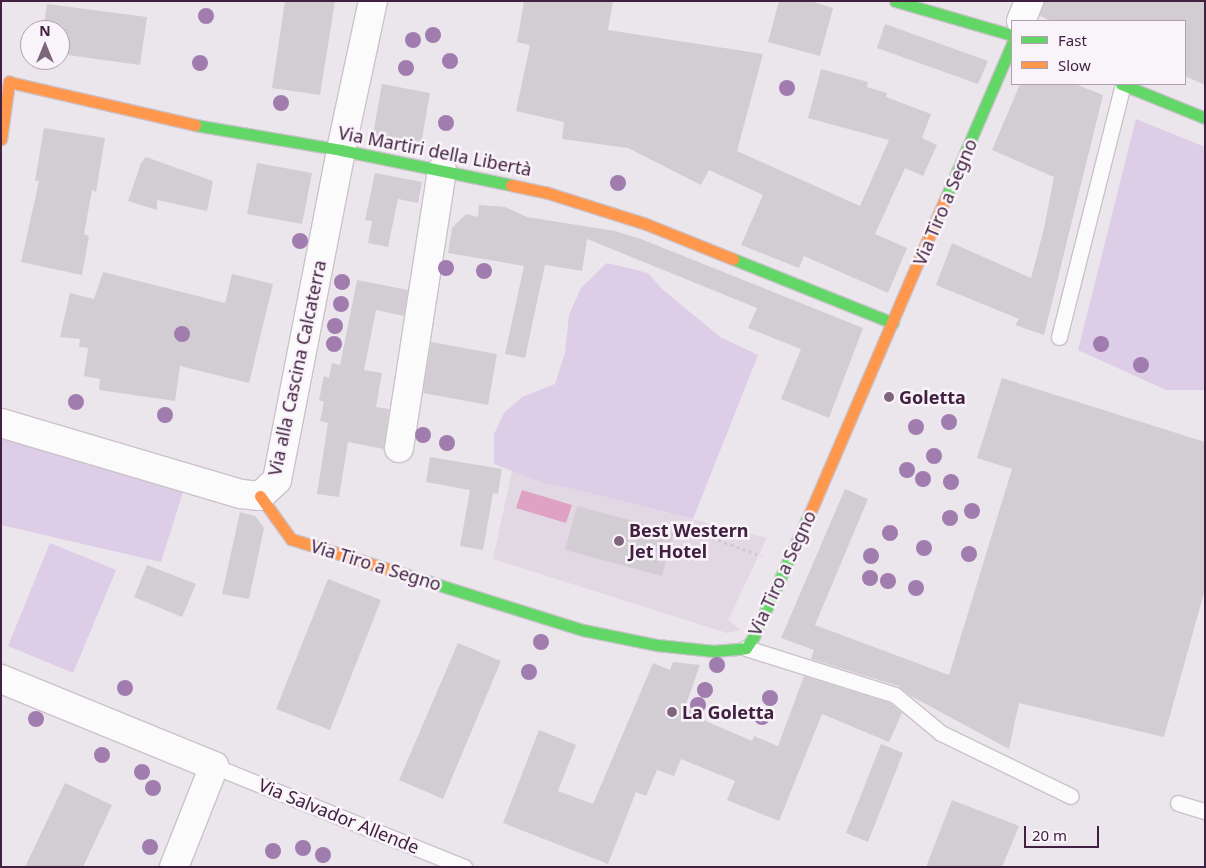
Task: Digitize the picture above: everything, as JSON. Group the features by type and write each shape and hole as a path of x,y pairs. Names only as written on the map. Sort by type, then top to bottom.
{"street":[{"name":"Via alla Cascina Calcaterra","path":"1,423 241,494 260,496 277,480 341,150 373,1"},
{"path":"895,1 1011,35"},
{"path":"1021,20 1029,1"},
{"name":"Via Tiro a Segno","path":"260,496 291,539 583,630 657,645 714,651 746,648 754,636 788,563 1011,46"},
{"name":"Via Martiri della Libertà","path":"1,139 8,82 197,126 341,150 442,170 545,192 646,224 893,323"},
{"path":"1124,85 1205,118"},
{"path":"398,448 442,170"},
{"name":"Via Salvador Allende","path":"1,678 214,766"},
{"path":"174,867 214,766"}],"lane":[{"path":"1059,337 1122,85"},
{"path":"746,648 895,695 941,733 1071,796"},
{"name":"Via Salvador Allende","path":"214,766 464,867"},
{"path":"1178,803 1205,811"}],"path":[{"path":"694,531 759,555 788,563"}],"shaded area":[{"path":"1136,119 1205,147 1205,390 1166,390 1078,350"},
{"path":"607,263 648,273 662,289 720,337 758,355 693,519 546,484 494,464 494,434 504,413 522,397 555,384 565,353 569,315 581,288"},
{"path":"1,439 184,489 161,562 1,525"},
{"path":"512,471 546,484 573,489 767,538 728,620 741,630 727,633 493,559"},
{"path":"522,490 572,505 566,523 516,508"},
{"path":"50,543 116,570 73,673 8,646"}],"building":[{"path":"285,1 335,1 320,95 272,88"},
{"path":"524,1 613,1 608,30 763,54 737,151 860,206 889,140 808,118 821,69 868,82 867,87 887,93 886,97 931,114 922,138 937,145 923,176 905,168 875,234 907,248 888,293 804,256 799,268 741,245 763,195 709,170 701,185 628,148 562,139 564,122 516,111 530,45 517,42"},
{"path":"779,1 810,1 833,8 820,56 768,42"},
{"path":"1044,1 1205,1 1205,85 1186,76 1186,20 1049,20 1040,16"},
{"path":"47,4 147,17 140,65 70,55 70,20 45,20"},
{"path":"885,24 988,61 978,84 877,48"},
{"path":"382,84 430,93 420,150 372,140"},
{"path":"1020,85 1078,85 1103,95 1044,335 1015,325 1019,319 936,285 952,243 1031,278 1044,228 1054,177 992,150"},
{"path":"44,128 105,138 96,192 92,190 84,234 89,236 82,275 21,262 39,181 35,181"},
{"path":"146,157 213,181 207,211 157,200 157,210 128,201 141,163"},
{"path":"257,163 312,173 302,224 247,214"},
{"path":"375,173 422,182 418,203 398,199 388,247 368,243 372,221 365,220"},
{"path":"479,205 505,207 527,217 615,231 641,239 863,328 829,418 781,399 801,349 748,328 757,308 587,239 582,271 545,265 525,358 505,354 524,266 448,253 452,228 466,214 478,217"},
{"path":"103,272 225,303 232,274 273,284 249,383 180,366 175,401 99,390 100,379 84,376 88,348 79,347 80,339 60,337 70,293 94,299"},
{"path":"357,280 408,290 404,316 376,310 364,370 382,373 376,407 389,409 384,449 348,442 339,497 317,494 328,423 320,421 324,402 319,400 324,376 329,378 332,363 340,365"},
{"path":"431,342 497,354 488,405 423,393"},
{"path":"1002,378 1205,442 1205,589 1164,737 1019,703 1009,749 909,695 898,686 811,659 814,650 781,638 845,489 868,499 815,625 949,675 1012,469 977,458"},
{"path":"430,457 502,469 498,494 493,493 483,550 460,546 470,490 426,482"},
{"name":"Best Western Jet Hotel","path":"577,506 674,532 662,576 565,550"},
{"path":"240,512 255,516 264,528 249,599 222,594"},
{"path":"147,565 196,584 182,617 134,597"},
{"path":"328,579 381,600 330,730 276,709"},
{"path":"458,643 501,661 443,799 399,780"},
{"path":"673,662 700,665 685,707 703,714 701,719 752,741 754,736 778,746 804,676 890,703 902,713 889,742 822,714 779,821 727,800 735,781 681,759 674,776 657,770 646,796 636,792 608,864 503,823 539,730 576,745 558,791 593,804 653,663 670,670"},
{"path":"881,744 903,753 868,842 846,833"},
{"path":"65,783 112,805 83,867 25,867"},
{"path":"952,800 1019,826 1002,867 926,867"}],"traffic: fast":[{"path":"895,1 1011,35"},
{"path":"946,197 1011,46"},
{"path":"1123,85 1205,118"},
{"path":"195,125 341,150 511,185"},
{"path":"733,259 893,323"},
{"path":"404,574 583,630 657,645 714,651 746,648 754,636 809,515"}],"traffic: slow":[{"path":"1,139 9,82 195,125"},
{"path":"511,185 545,192 646,224 733,259"},
{"path":"809,515 946,197"},
{"path":"260,496 291,539 404,574"}],"place":[{"name":"Goletta","path":"889,397"},
{"name":"Best Western Jet Hotel","path":"619,541"},
{"name":"La Goletta","path":"672,712"}]}
